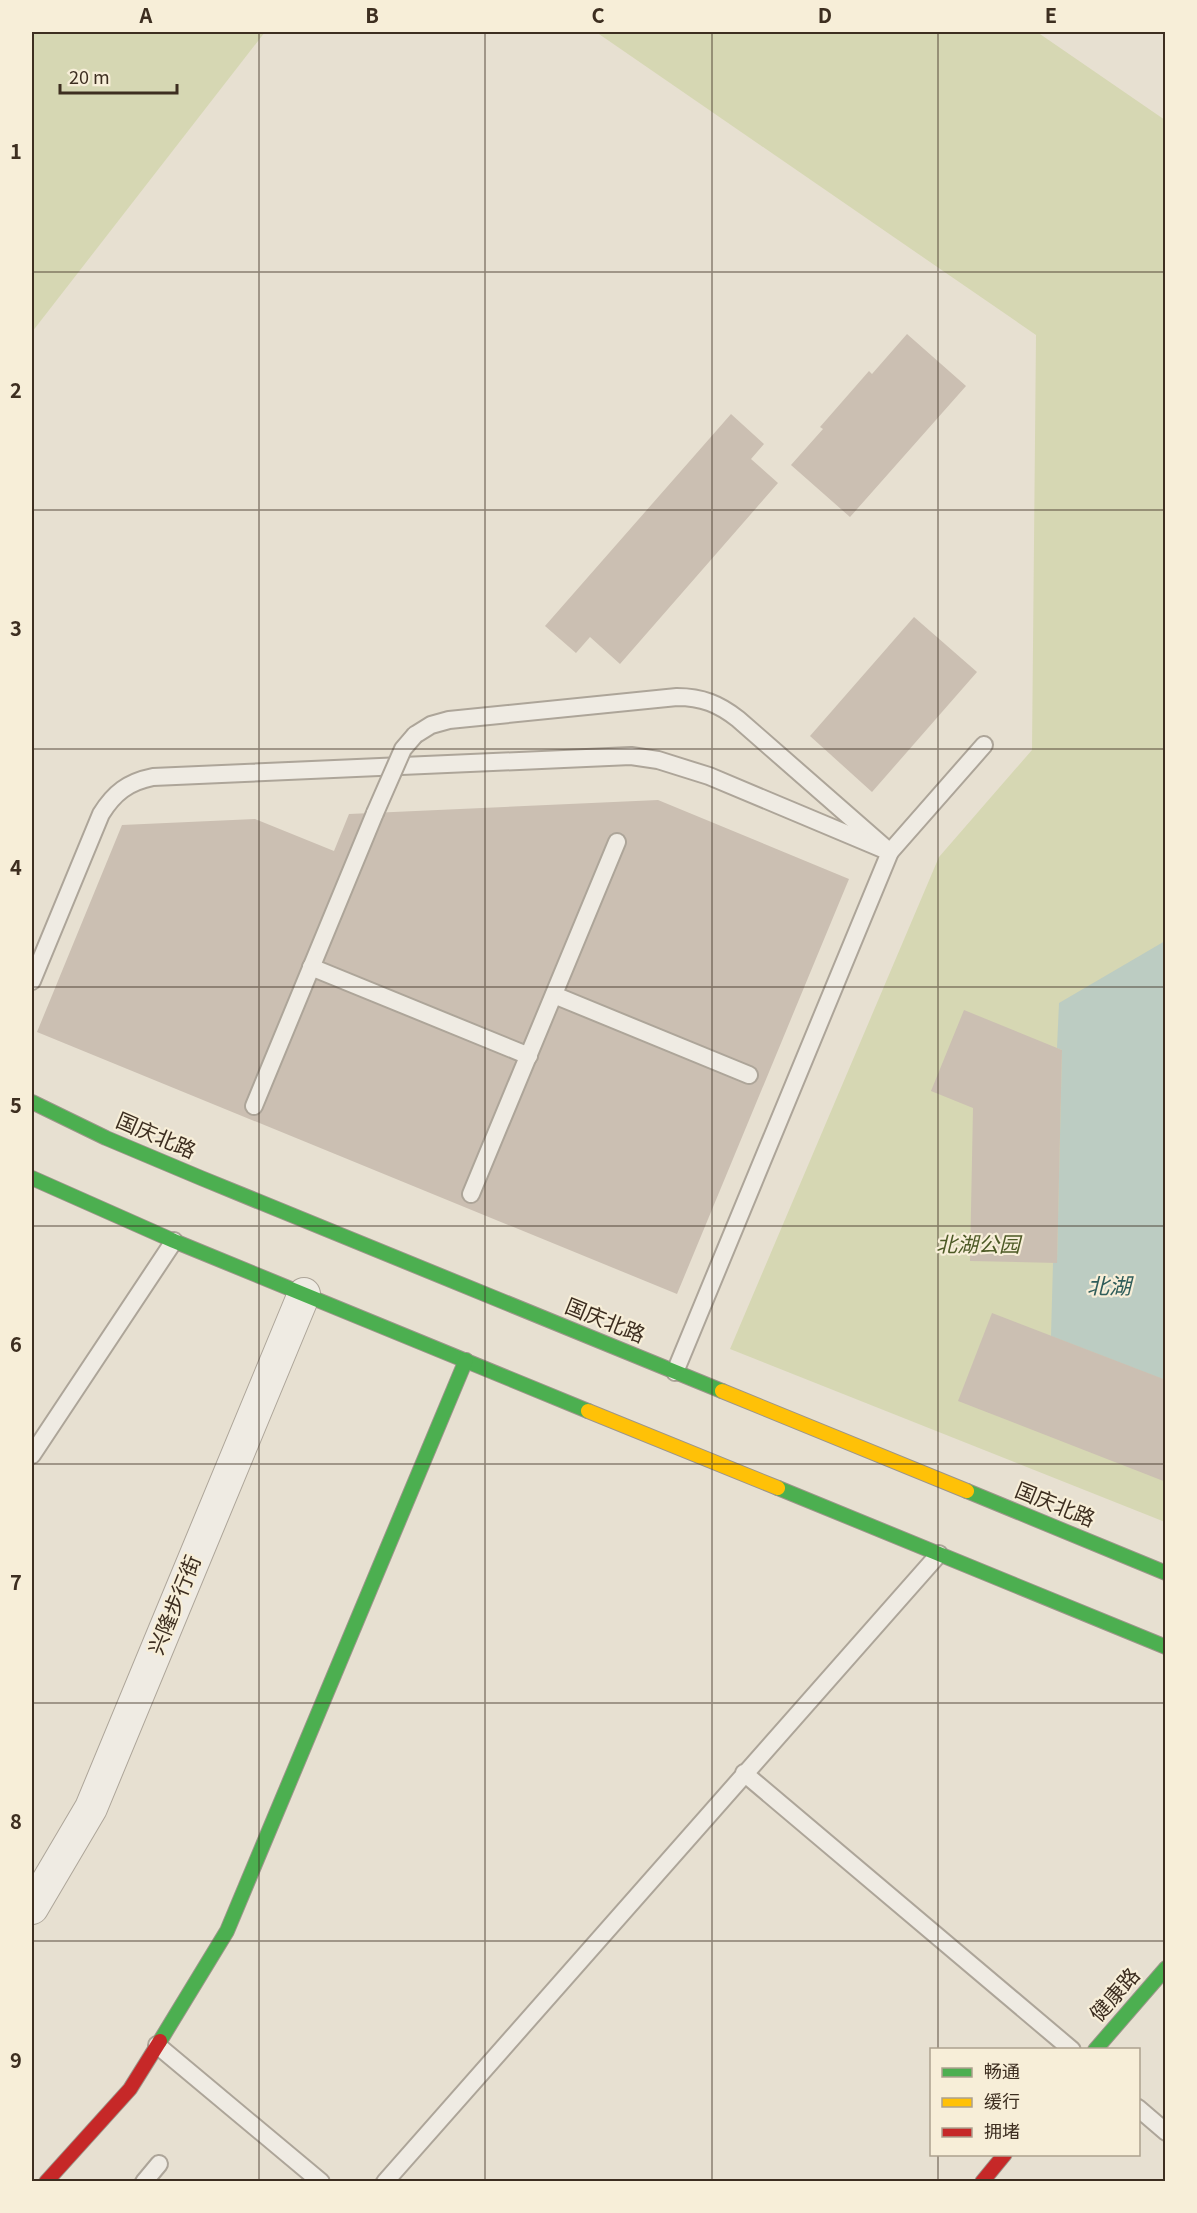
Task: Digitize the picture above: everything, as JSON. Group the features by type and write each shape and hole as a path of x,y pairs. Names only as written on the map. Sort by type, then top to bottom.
{"main road":[{"name":"国庆北路","path":"32,1102 105,1138 201,1178 1166,1573"},
{"path":"32,1178 174,1241 1166,1647"},
{"path":"46,2181 130,2089 226,1931 466,1360"},
{"name":"健康路","path":"1096,2048 1166,1968"},
{"path":"982,2181 1003,2156"}],"street":[{"name":"兴隆步行街","path":"32,1908 91,1808 304,1294"}],"lane":[{"path":"254,1106 403,749 415,735 431,725 450,720 677,697 701,699 724,709 738,719 890,852"},
{"path":"675,1372 890,852 984,745"},
{"path":"32,981 101,814 110,799 123,788 137,780 153,777 631,756 658,760 700,772 890,852"},
{"path":"471,1194 617,842"},
{"path":"311,967 528,1056"},
{"path":"554,995 749,1075"},
{"path":"32,1455 174,1241"},
{"path":"385,2181 939,1554"},
{"path":"744,1773 1071,2048"},
{"path":"156,2045 321,2181"},
{"path":"1140,2110 1166,2132"},
{"path":"144,2181 159,2164"}],"green space":[{"path":"32,32 265,32 32,332"},
{"name":"北湖公园","path":"596,32 1037,32 1165,120 1165,1522 730,1349 939,857 1032,750 1036,335"}],"water":[{"name":"北湖","path":"1165,941 1165,1380 1051,1336 1053,1263 1057,1262 1062,1050 1057,1048 1059,1003"}],"building":[{"path":"907,334 966,386 850,517 791,465 823,429 820,427 869,371 872,374"},
{"path":"731,414 764,444 751,459 778,483 620,664 590,637 576,653 545,626"},
{"path":"914,617 977,672 872,792 810,736"},
{"path":"658,800 849,879 677,1294 37,1032 122,825 255,819 334,851 349,814"},
{"path":"964,1010 1062,1050 1057,1263 970,1261 973,1108 931,1091"},
{"path":"992,1313 1166,1380 1166,1482 958,1401"}],"traffic: fast":[{"path":"32,1102 106,1138 201,1178 722,1391"},
{"path":"32,1178 174,1241 588,1411"},
{"path":"160,2041 227,1931 466,1360"},
{"path":"778,1488 1166,1647"},
{"path":"967,1491 1166,1573"},
{"path":"1097,2048 1166,1968"}],"traffic: slow":[{"path":"722,1391 967,1491"},
{"path":"588,1411 778,1488"}],"traffic: jam":[{"path":"46,2182 130,2089 160,2041"},
{"path":"982,2182 1003,2156"}]}
